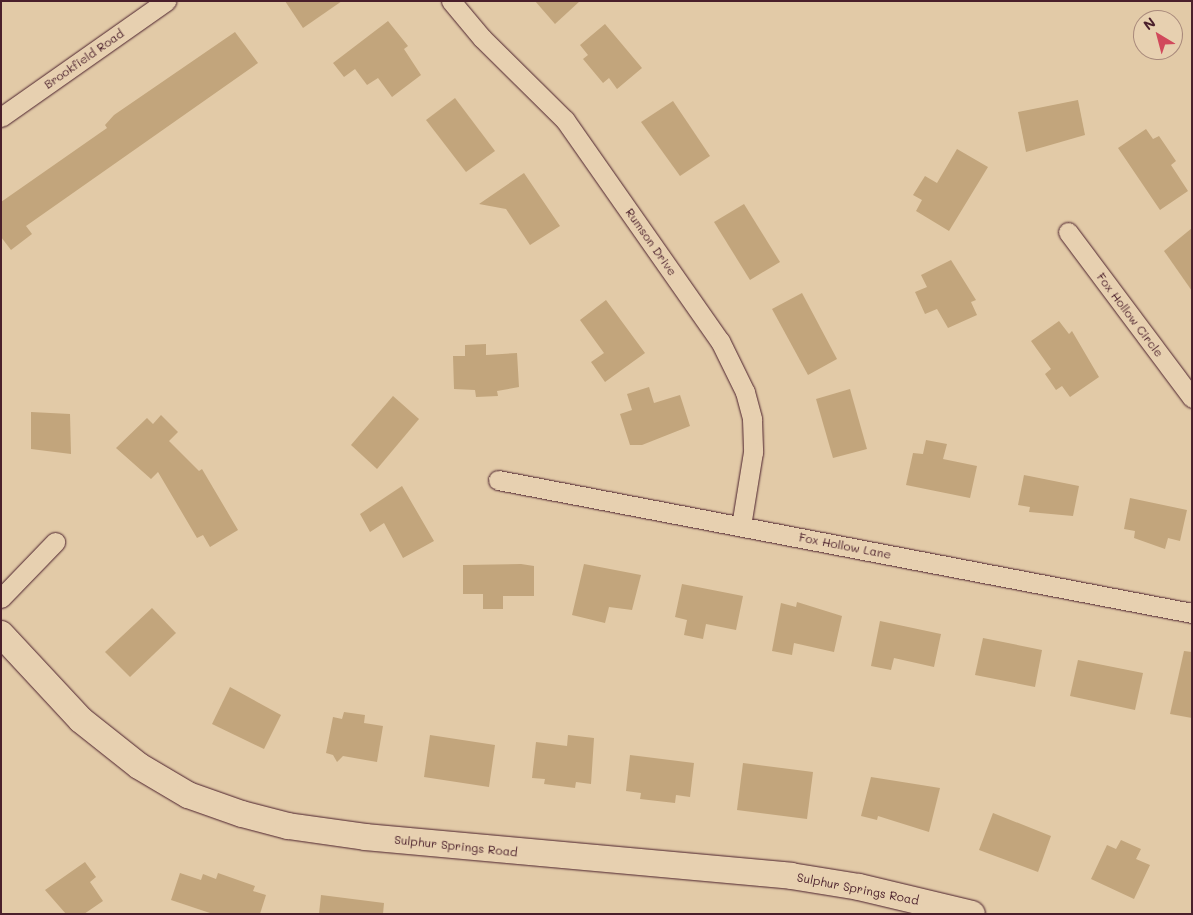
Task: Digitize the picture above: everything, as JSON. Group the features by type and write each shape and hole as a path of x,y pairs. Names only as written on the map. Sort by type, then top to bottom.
{"street":[{"name":"Brookfield Road","path":"1,117 166,1"},
{"name":"Rumson Drive","path":"451,1 482,38 543,95 565,120 720,341 745,392 752,419 753,452 741,526"},
{"name":"Fox Hollow Circle","path":"1068,232 1192,398"},
{"name":"Fox Hollow Lane","path":"498,480 1192,613"},
{"path":"1,598 55,542"},
{"name":"Sulphur Springs Road","path":"1,634 82,720 139,766 188,795 242,814 288,826 365,837 791,876 859,887 972,914"}],"building":[{"path":"285,1 342,1 303,28"},
{"path":"535,1 580,1 555,24"},
{"path":"388,21 408,46 404,49 421,75 392,97 378,78 367,85 355,69 344,77 333,63"},
{"path":"605,24 642,68 617,89 609,78 603,83 583,59 588,55 580,45"},
{"path":"235,32 258,63 26,226 32,234 11,250 1,237 1,202 107,128 105,125 114,115"},
{"path":"455,98 495,151 466,172 426,120"},
{"path":"1078,100 1085,135 1026,152 1018,112"},
{"path":"673,101 710,156 680,176 641,122"},
{"path":"1146,129 1153,139 1159,136 1176,161 1171,165 1188,191 1160,210 1118,148"},
{"path":"957,149 988,167 949,231 916,211 922,200 913,195 925,176 937,183"},
{"path":"524,173 560,226 530,245 506,209 479,204"},
{"path":"744,204 780,262 750,280 714,222"},
{"path":"1192,228 1192,291 1164,251"},
{"path":"951,260 976,300 971,302 977,315 948,328 937,309 925,314 915,292 927,287 921,275"},
{"path":"802,293 837,359 808,375 772,309"},
{"path":"606,300 645,353 605,382 591,362 604,353 580,320"},
{"path":"1059,321 1069,334 1072,331 1099,377 1070,397 1062,386 1056,390 1045,374 1051,369 1031,341"},
{"path":"486,344 486,355 517,353 519,387 497,391 498,396 476,397 475,390 454,389 453,356 465,356 465,345"},
{"path":"649,387 654,403 680,395 690,426 642,445 630,445 620,414 632,410 627,394"},
{"path":"850,389 867,449 833,458 816,399"},
{"path":"393,396 419,419 377,469 351,445"},
{"path":"31,412 70,414 71,454 31,449"},
{"path":"161,415 178,432 169,441 199,471 202,469 238,530 210,547 203,535 197,538 158,472 151,479 116,448 147,418 153,424"},
{"path":"926,440 947,444 943,459 977,466 970,498 906,485 913,453 923,454"},
{"path":"1024,475 1079,486 1073,516 1029,512 1030,507 1018,505"},
{"path":"402,486 434,541 403,558 384,523 370,532 360,514"},
{"path":"1130,498 1187,510 1180,541 1168,538 1165,549 1134,538 1135,531 1124,529"},
{"path":"521,564 534,566 534,596 503,596 503,609 483,609 483,594 463,594 463,565"},
{"path":"584,564 641,575 632,610 609,607 605,623 572,615"},
{"path":"682,584 743,596 736,630 706,624 703,639 684,635 687,620 675,617"},
{"path":"797,602 842,616 834,652 794,643 792,655 772,651 781,603 796,607"},
{"path":"152,608 176,633 130,677 105,652"},
{"path":"880,621 941,634 934,667 894,658 891,670 871,666"},
{"path":"983,638 1042,650 1035,687 975,675"},
{"path":"1184,651 1192,652 1192,718 1170,714"},
{"path":"1078,660 1143,673 1135,710 1070,696"},
{"path":"230,687 281,715 264,749 212,724"},
{"path":"344,712 365,715 364,723 383,726 377,762 343,756 337,762 333,755 326,753 333,717 342,719"},
{"path":"430,735 495,745 489,787 424,777"},
{"path":"568,735 594,738 591,784 576,782 575,788 544,784 545,779 532,778 536,742 567,746"},
{"path":"630,755 694,763 690,797 676,795 675,803 640,799 641,793 626,791"},
{"path":"743,763 813,772 807,819 737,810"},
{"path":"871,777 940,788 929,832 878,816 877,820 861,816"},
{"path":"993,813 1051,836 1038,872 979,850"},
{"path":"1121,840 1141,849 1136,859 1150,865 1134,899 1091,879 1107,845 1116,849"},
{"path":"85,862 96,877 90,882 103,901 84,914 66,914 45,890"},
{"path":"180,873 201,880 203,874 216,879 218,873 255,886 253,891 266,895 260,914 213,914 171,900"},
{"path":"321,895 384,903 383,914 319,914"}]}
